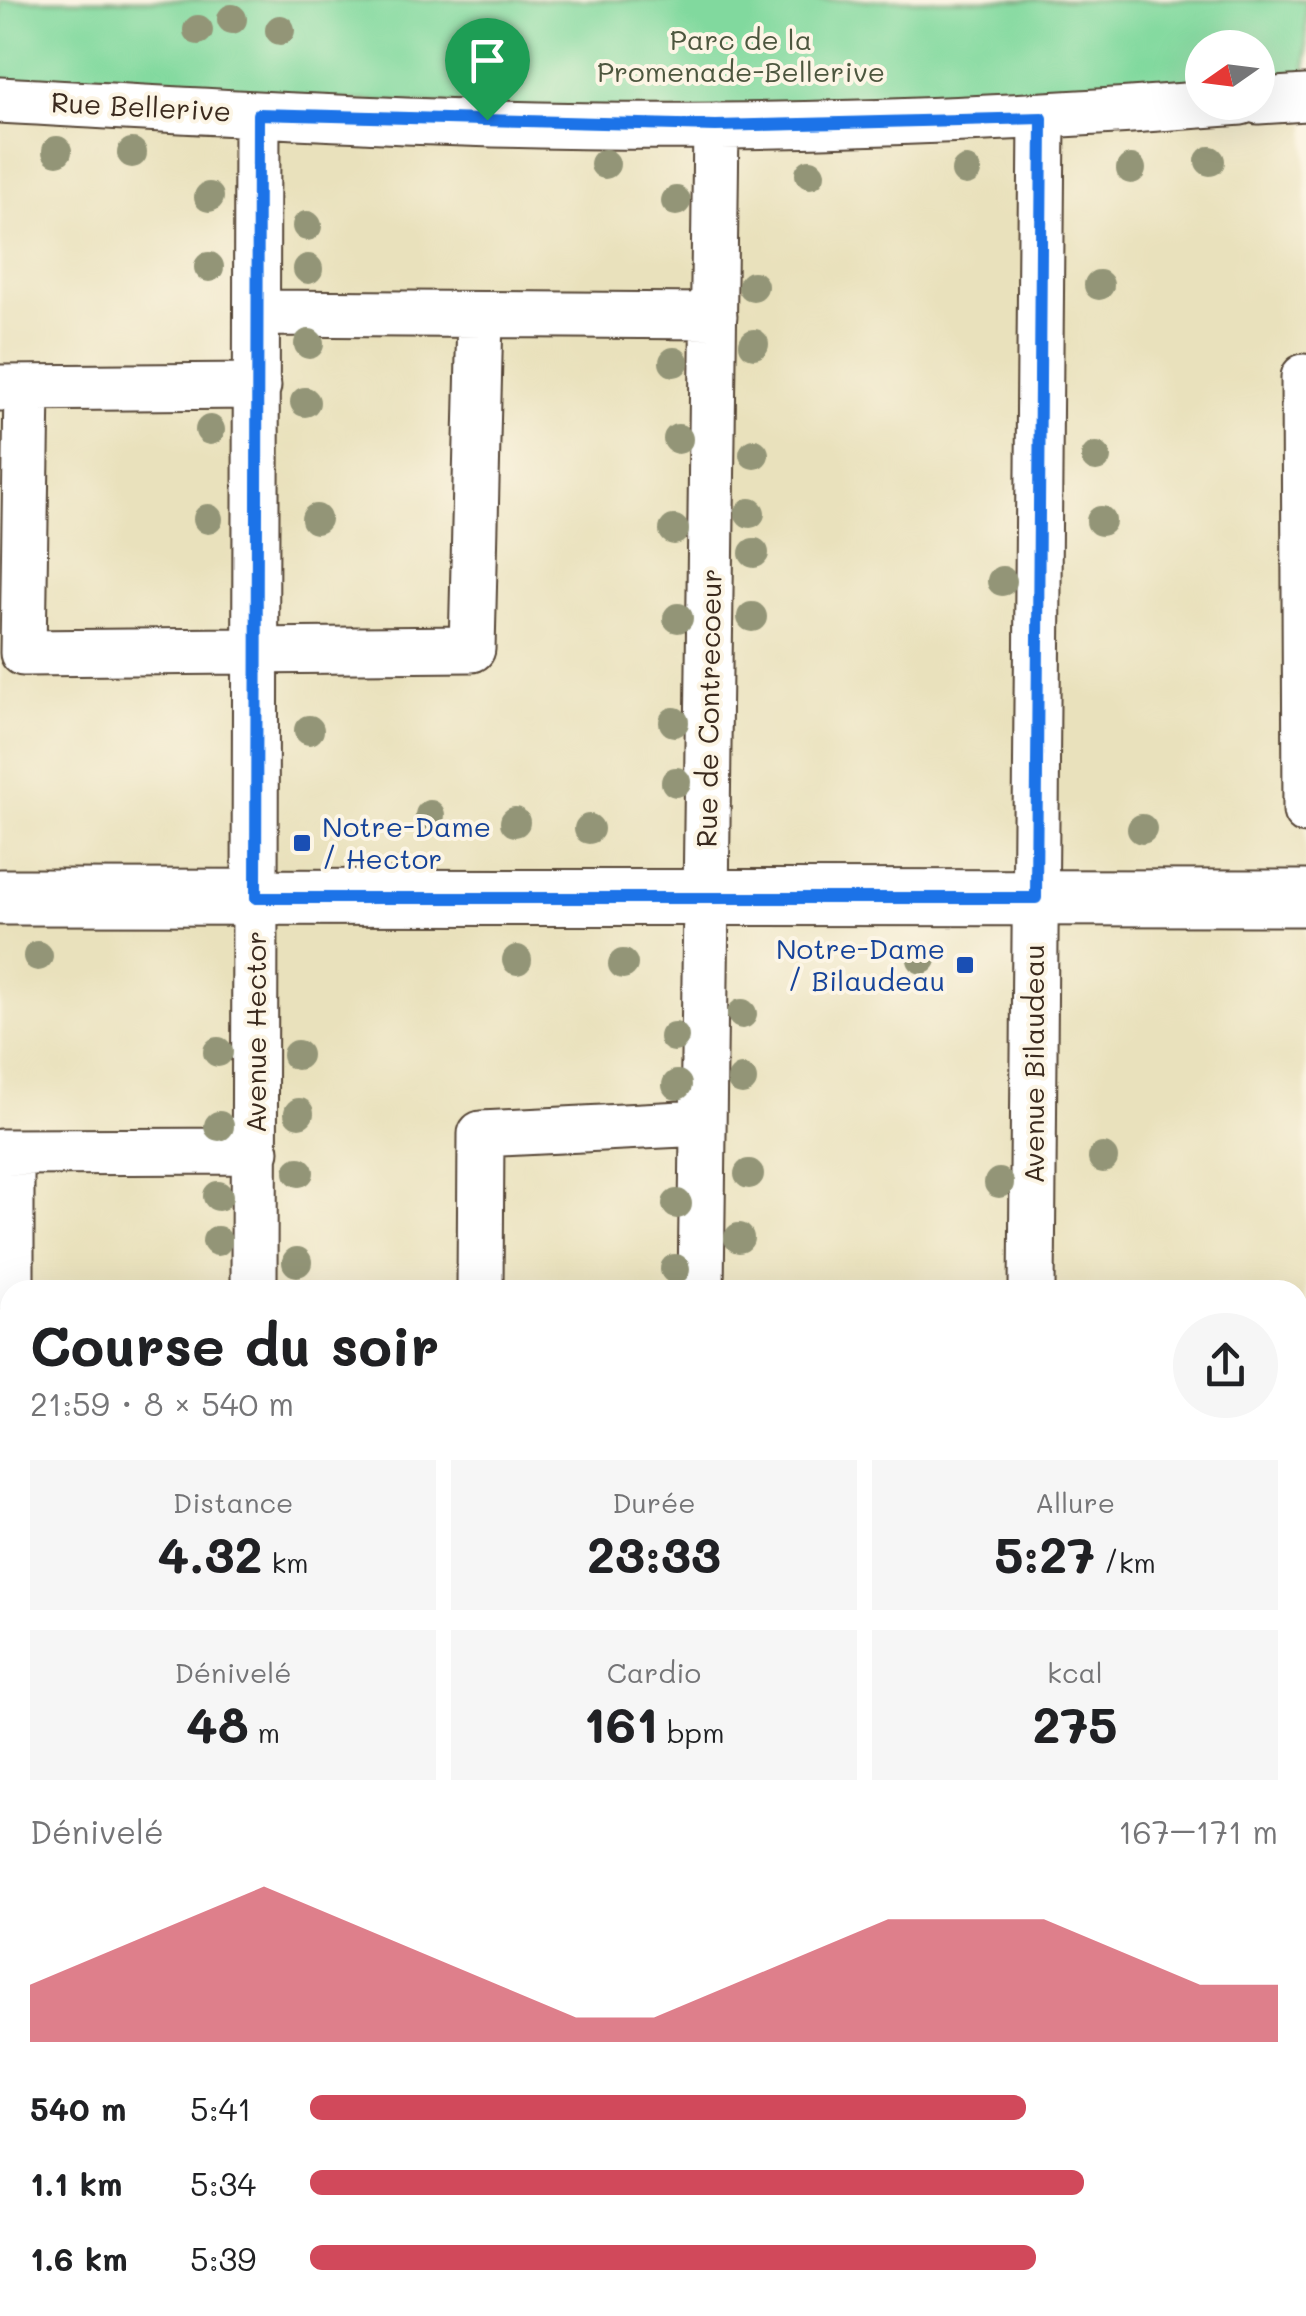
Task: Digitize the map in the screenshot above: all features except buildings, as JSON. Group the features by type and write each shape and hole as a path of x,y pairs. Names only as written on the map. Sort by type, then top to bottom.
{"main road":[{"path":"0,898 1306,898"}],"street":[{"path":"1275,100 1306,98"},
{"name":"Rue Bellerive","path":"0,100 258,114 716,126 1042,118 1185,107"},
{"name":"Avenue Hector","path":"254,1280 258,114"},
{"name":"Avenue Bilaudeau","path":"1032,1280 1042,118"},
{"name":"Rue de Contrecoeur","path":"702,1280 716,126"},
{"path":"258,313 714,316"},
{"path":"258,386 14,388 11,653 472,649 480,315"},
{"path":"1304,377 1306,811"},
{"path":"480,1280 481,1134 704,1124"},
{"path":"11,1280 6,1152 256,1151"}],"green space":[{"name":"Parc de la Promenade-Bellerive","path":"0,0 1306,0 1306,86 1275,89 1275,30 1185,30 1185,95 716,114 0,88"}],"place":[{"name":"Notre-Dame / Hector","path":"302,843"},
{"name":"Notre-Dame / Bilaudeau","path":"965,965"}],"route":[{"path":"258,114 487,120 716,126 1042,118 1036,898 256,898 258,114"}]}
